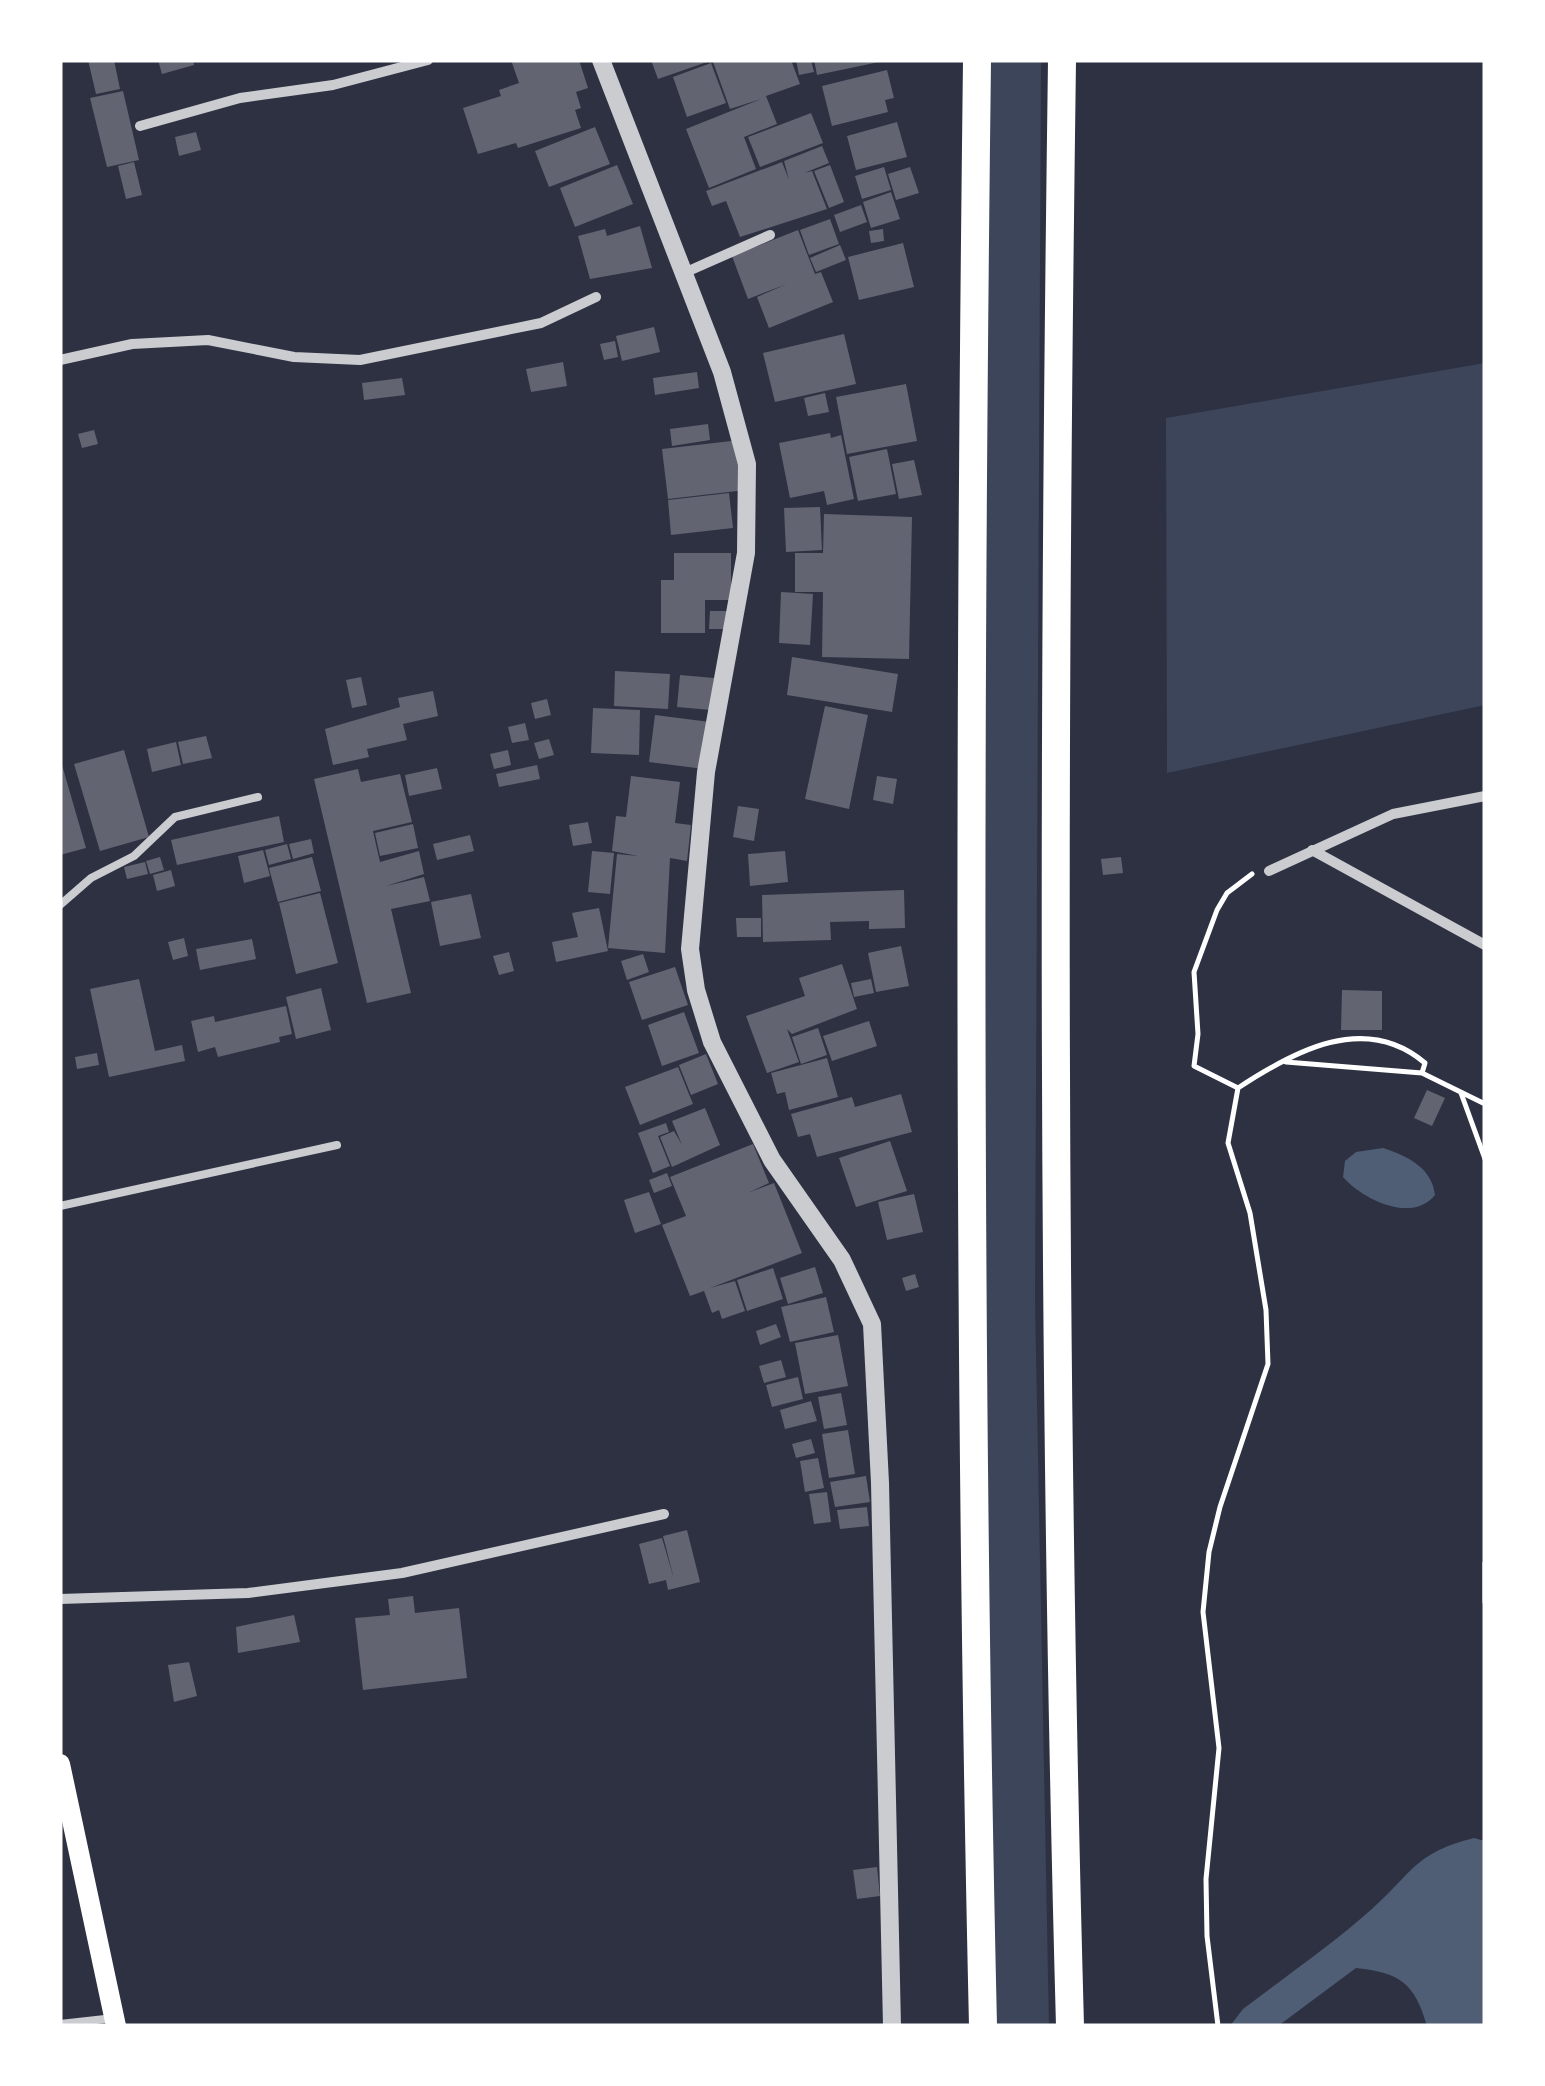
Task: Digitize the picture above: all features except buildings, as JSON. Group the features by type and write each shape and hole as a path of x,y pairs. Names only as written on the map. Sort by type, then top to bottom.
{"highway":[{"path":"977,60 969,744 974,1629 983,2026"},
{"path":"1062,60 1053,751 1058,1604 1070,2026"}],"main road":[{"path":"60,1764 67,1828 115,2022"}],"street":[{"path":"140,126 240,98 333,86 428,60"},
{"path":"601,60 722,372 747,464 746,553 706,772 690,949 696,990 712,1042 772,1160 842,1260 872,1324 880,1482 892,2026"},
{"path":"684,272 770,235"},
{"path":"60,360 132,344 208,340 294,357 360,360 541,322 596,297"},
{"path":"1269,871 1393,814 1485,796"},
{"path":"1312,850 1485,945"},
{"path":"60,1599 248,1593 402,1573 664,1514"}],"lane":[{"path":"60,905 91,878 134,856 175,817 258,797"},
{"path":"60,1206 336,1145"},
{"path":"60,2024 115,2022"}],"path":[{"path":"1238,1088 1194,1066 1198,1034 1194,972 1227,893 1247,875 1269,871"},
{"path":"1218,2026 1207,1936 1206,1878 1219,1748 1203,1612 1209,1552 1220,1507 1268,1364 1266,1310 1250,1212 1228,1143 1238,1088 1333,1038 1382,1039 1413,1053 1424,1063 1422,1073"},
{"path":"1283,1062 1422,1073 1485,1104"},
{"path":"1461,1094 1485,1159"},
{"path":"1485,1563 1485,1602"}],"shaded area":[{"path":"990,60 1041,60 1035,1299 1049,2026 994,2026 980,752"},
{"path":"1485,363 1485,705 1167,773 1166,418"},
{"path":"1383,1148 1424,1170 1435,1195 1414,1208 1401,1208 1374,1200 1343,1177 1345,1161 1356,1152"},
{"path":"1474,1838 1485,1841 1485,2026 1427,2026 1417,1999 1403,1982 1384,1973 1356,1968 1278,2026 1230,2026 1243,2009 1358,1921 1427,1857"}]}
